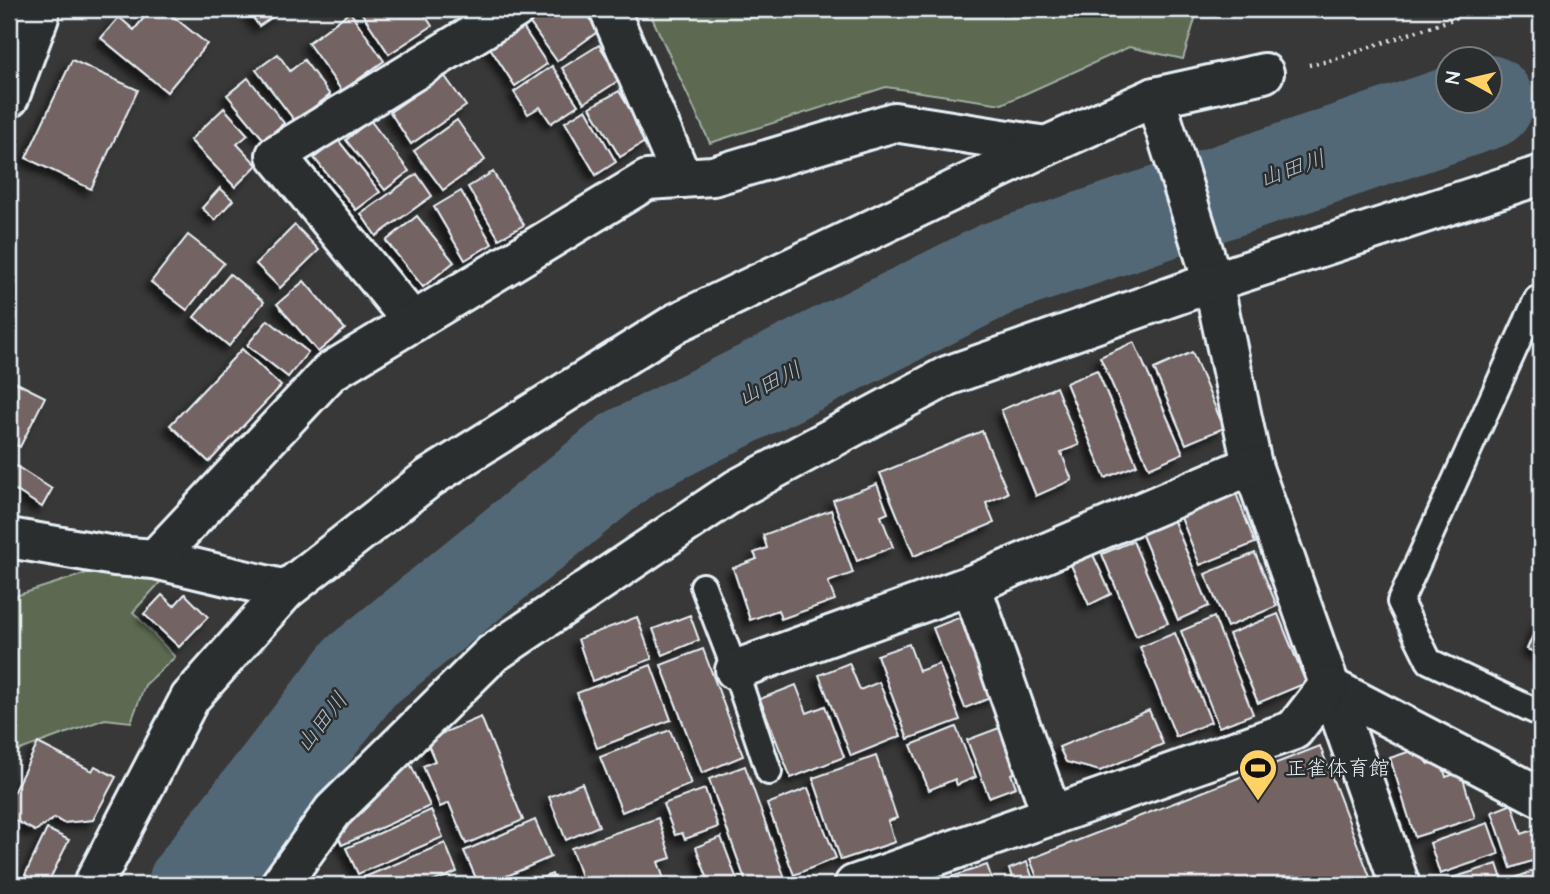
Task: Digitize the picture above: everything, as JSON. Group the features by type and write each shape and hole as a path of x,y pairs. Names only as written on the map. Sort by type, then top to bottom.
{"street":[{"path":"9,98 40,17 38,9"},
{"path":"413,322 276,155 514,9"},
{"path":"609,9 682,178"},
{"path":"93,885 190,698 286,590 429,478 678,322 1046,146 1155,97 1264,73"},
{"path":"1155,97 1213,282 1252,465 1400,885"},
{"path":"155,559 330,372 647,180 713,176 894,122 1046,146"},
{"path":"280,885 333,811 492,654 737,489 947,376 1213,282 1541,175"},
{"path":"735,670 971,585 1252,465"},
{"path":"9,538 115,556 155,559 286,590"},
{"path":"971,585 1052,816"},
{"path":"1328,686 1541,797"},
{"path":"854,885 1294,730 1328,686"}],"lane":[{"path":"1541,298 1537,299 1400,603 1429,661 1541,714"},
{"path":"703,586 769,772"}],"path":[{"path":"1264,73 1329,61 1482,9"}],"green space":[{"path":"648,9 1198,9 1183,59 1129,47 1002,104 886,87 710,143"},
{"path":"87,573 163,579 133,612 175,657 145,685 131,722 105,719 9,754 9,598"}],"building":[{"path":"151,9 164,9 207,44 167,92 101,38 119,17 134,30"},
{"path":"247,9 284,9 259,26"},
{"path":"359,9 421,9 432,26 389,54"},
{"path":"543,9 585,9 600,30 557,61 527,19"},
{"path":"350,12 384,61 342,91 308,43"},
{"path":"517,18 547,64 515,86 485,40"},
{"path":"599,45 621,79 584,103 562,68"},
{"path":"278,54 290,71 304,60 330,95 295,121 256,70"},
{"path":"72,60 138,90 91,189 26,158"},
{"path":"552,66 578,105 551,123 540,107 528,114 514,92"},
{"path":"444,75 466,106 411,144 390,112"},
{"path":"248,78 284,123 264,140 227,95"},
{"path":"619,91 648,140 620,157 590,107"},
{"path":"224,108 248,135 237,144 257,165 235,187 190,140"},
{"path":"586,109 616,162 596,175 565,122"},
{"path":"370,120 409,171 385,190 346,140"},
{"path":"457,120 485,160 443,190 414,151"},
{"path":"338,140 380,192 356,210 314,158"},
{"path":"493,172 524,225 499,239 468,187"},
{"path":"417,174 432,196 376,236 361,214"},
{"path":"220,188 233,200 215,220 202,208"},
{"path":"461,191 492,244 465,260 434,207"},
{"path":"417,216 454,262 423,287 386,241"},
{"path":"295,225 319,250 280,288 256,264"},
{"path":"188,235 224,263 187,310 151,282"},
{"path":"230,274 264,302 229,346 194,317"},
{"path":"304,281 345,329 318,352 277,304"},
{"path":"268,320 308,352 288,377 247,345"},
{"path":"1134,342 1183,453 1149,468 1100,357"},
{"path":"242,349 281,386 209,462 170,425"},
{"path":"1192,352 1224,428 1186,444 1154,369"},
{"path":"1097,370 1137,465 1105,478 1066,383"},
{"path":"9,379 45,397 20,447 9,442"},
{"path":"1056,387 1079,445 1061,452 1072,480 1036,496 1001,410"},
{"path":"982,431 1008,493 986,503 994,523 914,556 880,473"},
{"path":"10,462 52,489 42,507 9,486"},
{"path":"877,484 888,513 881,516 893,547 857,561 833,500"},
{"path":"1234,488 1255,543 1200,565 1178,510"},
{"path":"831,510 853,573 828,582 835,600 781,619 778,610 750,620 733,568 757,559 754,553 767,548 763,535"},
{"path":"1171,514 1209,606 1178,620 1139,528"},
{"path":"1133,541 1168,623 1136,636 1102,554"},
{"path":"1089,546 1111,594 1089,605 1067,556"},
{"path":"1255,553 1277,606 1227,627 1205,574"},
{"path":"185,594 208,617 179,647 144,614 162,595 174,606"},
{"path":"1278,614 1306,683 1258,703 1229,634"},
{"path":"690,615 699,640 663,655 653,629"},
{"path":"963,616 995,696 965,708 933,628"},
{"path":"1541,616 1541,655 1527,649"},
{"path":"637,617 652,659 592,681 578,639"},
{"path":"1214,617 1253,714 1219,727 1181,631"},
{"path":"1175,633 1211,722 1176,737 1140,647"},
{"path":"909,644 919,671 939,664 960,720 908,739 877,655"},
{"path":"703,649 743,756 702,773 661,665"},
{"path":"849,663 860,690 879,682 901,736 851,756 819,675"},
{"path":"651,665 671,720 597,748 577,693"},
{"path":"796,685 807,713 825,706 844,757 791,778 760,699"},
{"path":"1149,710 1163,744 1100,771 1066,762 1059,747"},
{"path":"481,717 523,820 466,844 449,803 440,807 423,766 435,761 426,740"},
{"path":"1007,725 1024,769 1011,774 1016,787 989,797 967,740"},
{"path":"956,727 976,777 957,785 955,779 929,790 911,745"},
{"path":"670,730 691,784 622,812 600,757"},
{"path":"38,743 92,771 95,766 116,777 93,820 63,823 55,818 35,831 9,817 9,801"},
{"name":"正雀体育館","path":"1320,746 1373,885 1040,885 1030,859"},
{"path":"1414,750 1416,756 1425,753 1428,764 1441,760 1446,777 1461,772 1475,818 1415,837 1390,758"},
{"path":"876,756 897,818 888,821 895,842 841,860 813,778"},
{"path":"410,763 430,806 342,845 335,829 385,775"},
{"path":"745,766 787,884 747,885 709,779"},
{"path":"582,783 599,826 566,840 549,797"},
{"path":"808,788 836,858 794,875 767,804"},
{"path":"705,789 718,827 685,839 682,833 675,835 663,804"},
{"path":"1512,804 1522,834 1536,829 1541,843 1541,858 1511,868 1492,812"},
{"path":"431,810 443,837 358,874 346,848"},
{"path":"658,818 671,858 658,862 666,885 584,885 571,848"},
{"path":"535,820 551,857 486,885 479,885 464,851"},
{"path":"1488,823 1499,854 1440,874 1430,843"},
{"path":"47,829 69,840 45,885 25,875"},
{"path":"721,837 739,885 710,885 696,847"},
{"path":"445,843 457,872 425,885 363,885 360,879"},
{"path":"1027,862 1035,885 1015,885 1009,869"},
{"path":"1497,864 1504,885 1436,885 1436,883"},
{"path":"987,865 994,885 951,885 948,878"},
{"path":"1541,868 1541,885 1514,885 1512,879"},
{"path":"552,874 556,885 522,885"}],"waterway":[{"name":"山田川","path":"195,885 360,672 628,454 998,268 1446,116"}],"place":[{"name":"正雀体育館","path":"1258,802"}]}
